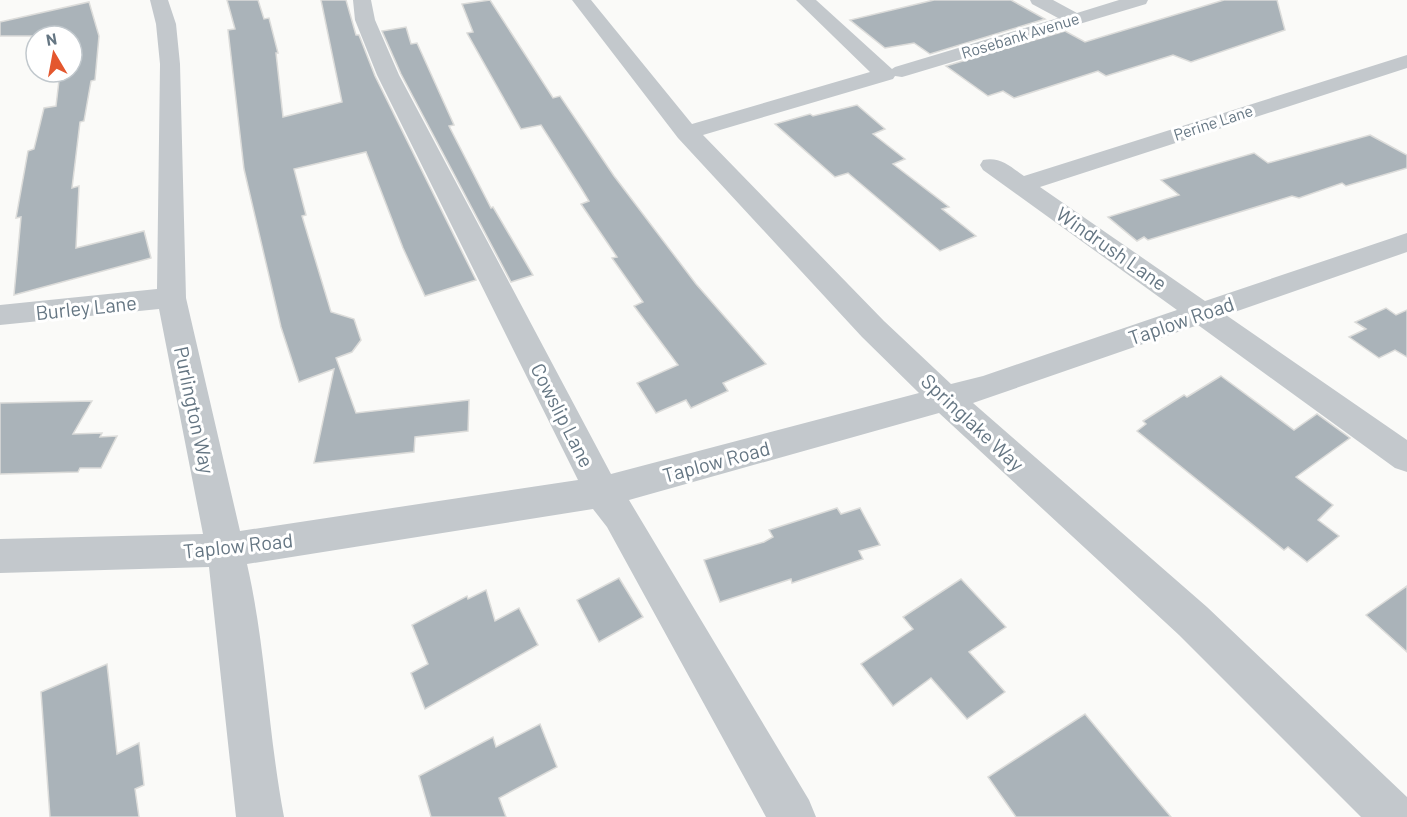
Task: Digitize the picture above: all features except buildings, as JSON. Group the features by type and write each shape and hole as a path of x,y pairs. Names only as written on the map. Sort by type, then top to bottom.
{"street":[{"name":"Purlington Way","path":"159,0 166,24 170,64 171,298 226,550 238,623 250,764 260,817"},
{"name":"Cowslip Lane","path":"362,0 365,20 388,75 602,492 620,516 792,817"},
{"name":"Springlake Way","path":"581,0 632,68 686,133 873,329 946,399 1192,621 1394,817"},
{"path":"686,133 885,74 805,0"},
{"path":"1039,0 1074,20"},
{"name":"Rosebank Avenue","path":"902,71 1139,0"},
{"name":"Perine Lane","path":"1020,184 1407,61"},
{"name":"Windrush Lane","path":"993,165 1407,458"},
{"name":"Taplow Road","path":"0,556 226,550 602,492 987,387 1203,312 1403,248"},
{"name":"Burley Lane","path":"0,315 171,298"}]}
